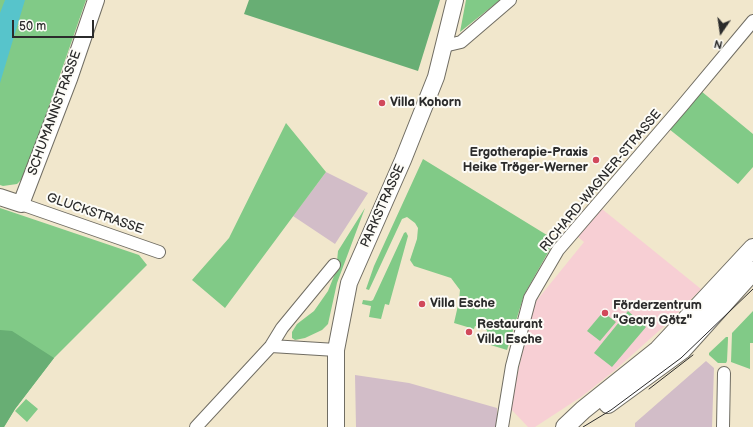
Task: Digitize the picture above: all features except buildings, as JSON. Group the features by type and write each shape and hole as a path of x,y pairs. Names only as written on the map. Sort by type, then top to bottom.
{"main road":[{"path":"565,427 583,410 658,350 753,248"},
{"path":"570,427 588,418 682,350 753,271"}],"street":[{"name":"SCHUMANNSTRASSE","path":"21,204 69,79 96,0"},
{"name":"PARKSTRASSE","path":"336,427 336,350 349,283 403,160 436,77 455,0"},
{"path":"444,46 461,42 510,0"},
{"name":"RICHARD-WAGNER-STRASSE","path":"502,427 512,366 530,298 558,250 753,21"},
{"path":"0,196 21,204"},
{"name":"GLUCKSTRASSE","path":"21,204 159,252"},
{"path":"196,427 271,346 282,328 334,265"},
{"path":"271,346 336,350"},
{"path":"723,427 724,374"}],"shaded area":[{"path":"326,172 368,193 335,244 293,216"},
{"name":"Förderzentrum \"Georg Götz\"","path":"602,209 701,289 670,321 614,371 581,397 535,427 528,427 510,408 533,305 584,242 578,237"},
{"path":"706,361 714,368 712,427 635,427 635,423"},
{"path":"355,375 409,383 497,408 497,427 356,427"}],"green space":[{"path":"0,0 86,0 24,177 17,184 3,186 0,185"},
{"path":"249,0 440,0 418,71 244,14"},
{"path":"466,0 500,0 460,32"},
{"path":"701,91 753,134 753,167 738,184 669,129"},
{"path":"286,123 326,172 225,308 192,280 229,238"},
{"path":"423,159 555,240 524,295 507,350 484,343 487,330 475,326 474,329 454,323 460,290 451,278 414,266 410,260 417,239 418,228 415,223 407,217 402,219 369,290 366,289 374,266"},
{"path":"0,208 139,255 147,265 54,358 15,409 4,427 0,427"},
{"path":"365,208 337,283 328,324 322,330 305,338 295,340 292,338 292,332 297,324 314,311 328,291 336,271 338,251"},
{"path":"406,232 408,236 389,305 385,304 381,319 369,317 371,306 362,304 363,300 373,300 404,233"},
{"path":"628,311 646,327 612,367 594,353"},
{"path":"753,311 753,343 750,343 750,369 731,362 732,333"},
{"path":"603,312 616,322 600,341 587,331"},
{"path":"0,330 12,331 54,358 15,409 4,427 0,427"},
{"path":"726,337 728,337 727,361 726,363 718,363 709,355 709,353"},
{"path":"26,399 38,409 27,422 15,411"}],"water":[{"path":"5,0 25,0 0,83 0,13"}],"tram line":[{"path":"583,427 611,410 681,358 753,289"},
{"path":"649,389 693,355"}],"place":[{"name":"Villa Kohorn","path":"382,103"},
{"name":"Ergotherapie-Praxis Heike Tröger-Werner","path":"596,160"},
{"name":"Villa Esche","path":"422,304"},
{"name":"Förderzentrum \"Georg Götz\"","path":"605,313"},
{"name":"Restaurant Villa Esche","path":"469,332"}]}
